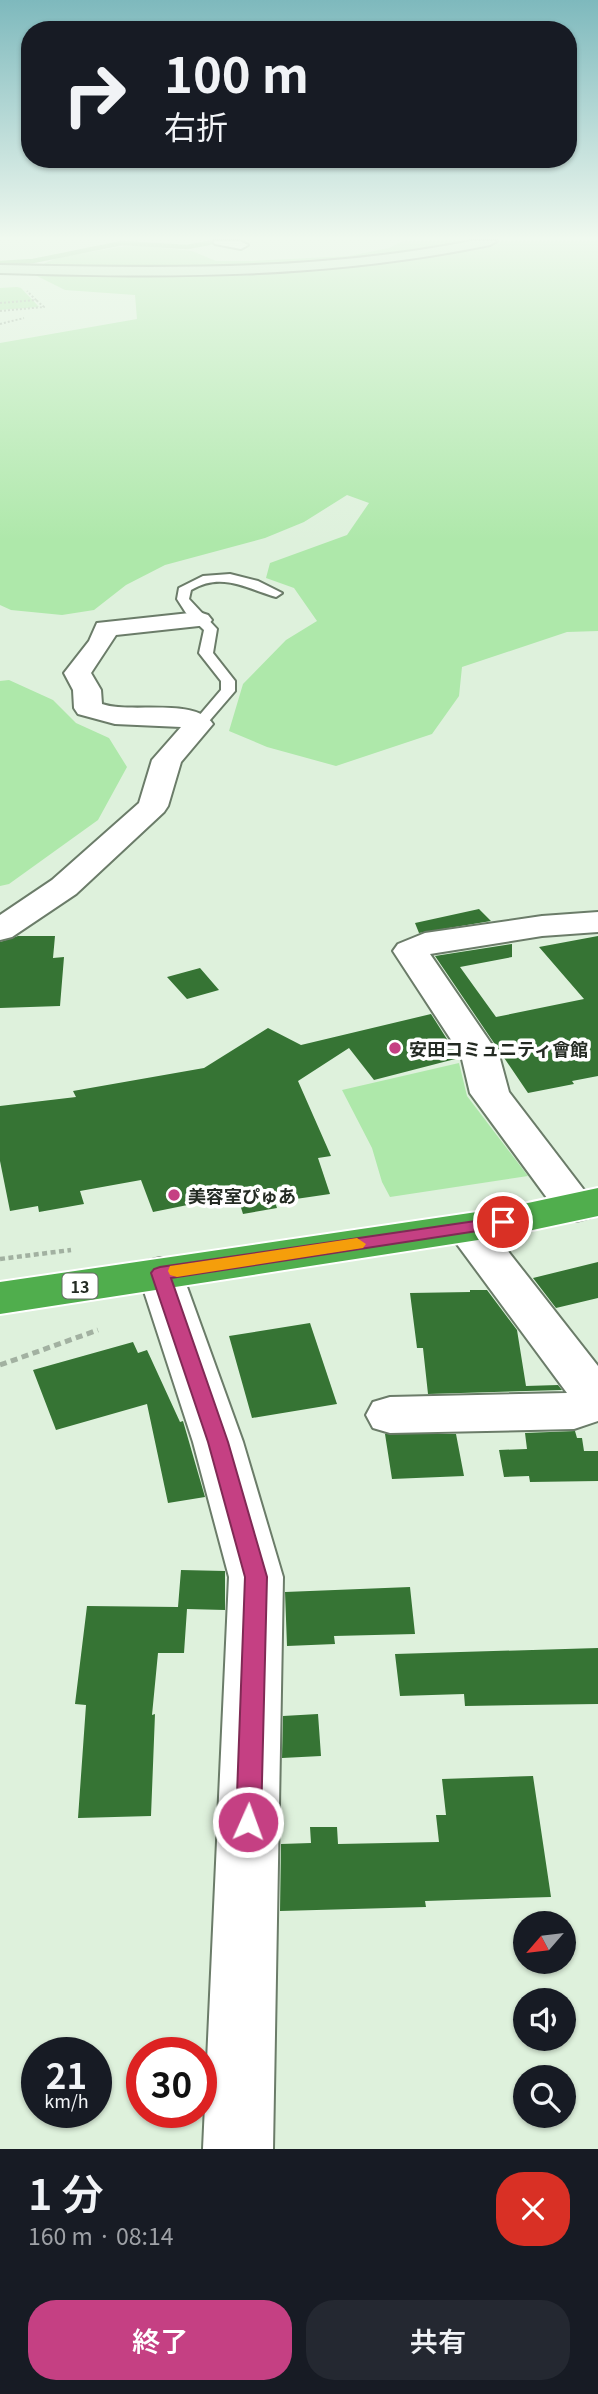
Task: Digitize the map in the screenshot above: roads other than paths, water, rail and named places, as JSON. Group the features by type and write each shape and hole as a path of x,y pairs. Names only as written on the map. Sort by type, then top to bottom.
{"highway":[{"name":"13","path":"0,1298 467,1228 587,1205"}],"street":[{"path":"0,930 64,887 153,806 167,760 199,724 185,717 102,715 88,708 87,690 77,673 101,642 106,628 200,620"},
{"path":"587,1205 490,1093 480,1055 410,951 425,943 542,926 598,922"},
{"path":"390,1415 574,1411 598,1401 467,1228"},
{"path":"160,1273 218,1442 256,1577 239,2149"}],"lane":[{"path":"199,724 228,691 228,681 206,653 211,629 183,599 185,588 197,580 214,576 262,585 276,593"}],"place":[{"name":"安田コミュニティ會館","path":"395,1048"},
{"name":"美容室ぴゅあ","path":"174,1195"}]}
